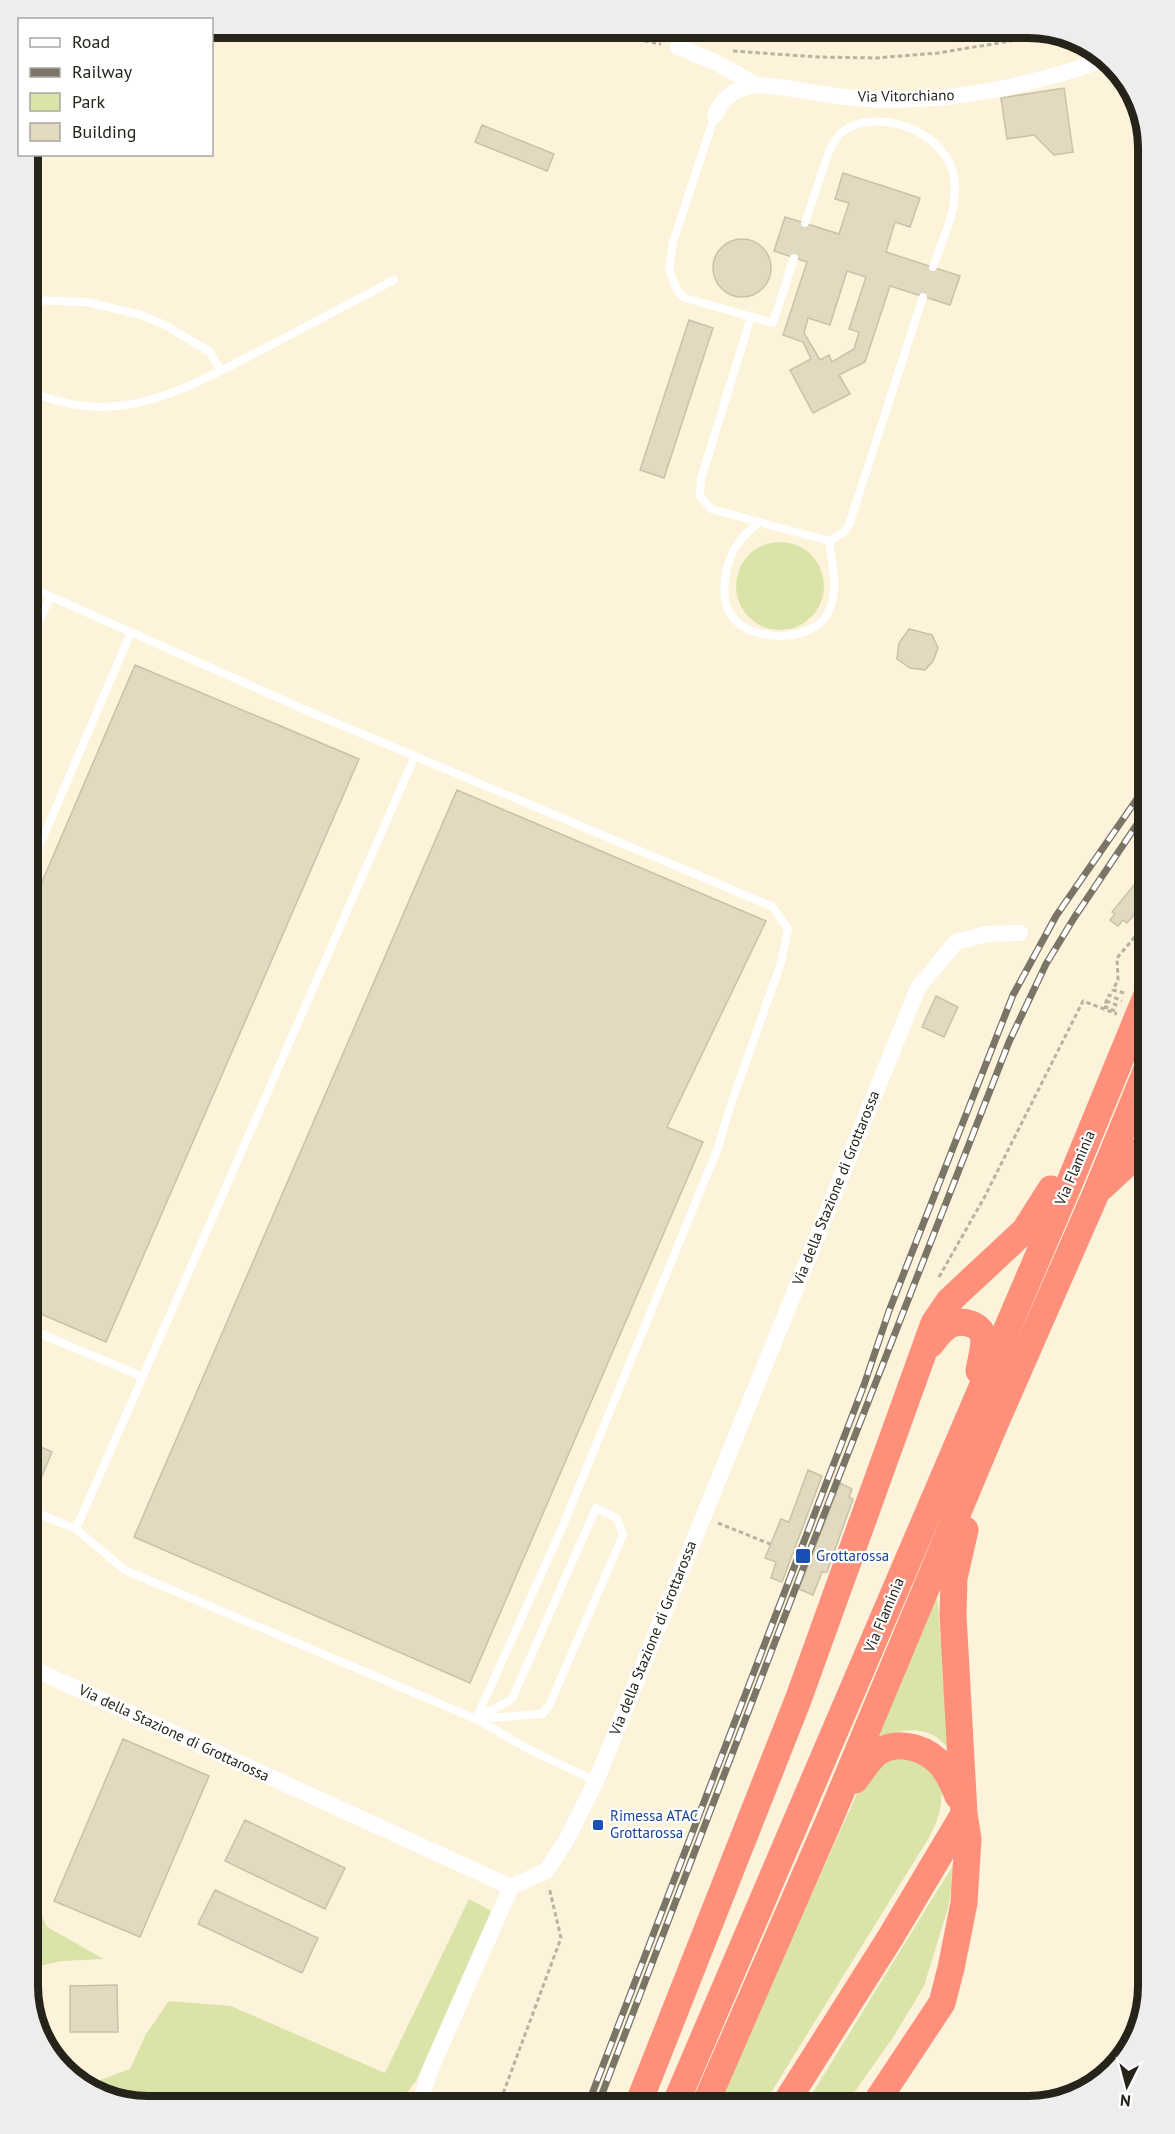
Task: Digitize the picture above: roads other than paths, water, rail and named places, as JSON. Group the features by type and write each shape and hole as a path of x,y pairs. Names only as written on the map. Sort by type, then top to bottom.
{"highway":[{"path":"641,2096 798,1700 929,1336 939,1314 954,1295 1024,1230 1094,1123 1133,996"},
{"name":"Via Flaminia","path":"709,2096 831,1816 991,1433 1138,1091"},
{"name":"Via Flaminia","path":"679,2096 1094,1123"},
{"path":"1096,1191 1138,1153"},
{"path":"922,1357 939,1332 948,1325 958,1321 976,1326 982,1333 983,1340 972,1408"},
{"path":"880,2096 942,2003 964,1903 968,1847 964,1814 953,1592 956,1564 991,1433"},
{"path":"831,1816 874,1755 881,1750 899,1746 918,1749 937,1760 952,1780 964,1814"},
{"path":"790,2096 890,1938 964,1814"}],"street":[{"path":"678,46 757,85"},
{"name":"Via Vitorchiano","path":"715,115 725,98 742,87 757,85 842,97 891,100 925,98 1024,84 1096,62"},
{"name":"Via della Stazione di Grottarossa","path":"38,1671 512,1887 546,1871 566,1841 596,1781 918,988 956,942 986,934 1020,933"},
{"path":"423,2096 432,2066 512,1887"}],"lane":[{"path":"715,115 673,242 669,270 672,282 685,298 773,323 794,258"},
{"path":"805,223 826,157 841,133 848,128 867,122 887,123 905,128 935,143 947,155 954,178 955,190 950,216 933,267"},
{"path":"38,395 58,402 105,407 140,403 164,396 221,371 394,280"},
{"path":"751,317 701,479 700,496 711,508 830,541 844,532 849,525 923,297"},
{"path":"38,300 87,302 141,315 165,325 210,352 221,371"},
{"path":"759,522 738,542 729,561 725,582 726,602 734,619 753,631 780,637 801,634 814,627 829,612 834,594 830,541"},
{"path":"38,591 310,712 773,907 788,929 781,963 729,1110 718,1148 562,1528 476,1719"},
{"path":"38,625 50,597"},
{"path":"38,849 131,632"},
{"path":"76,1529 415,756"},
{"path":"38,1333 143,1377"},
{"path":"596,1508 617,1518 623,1535 549,1706 542,1714 476,1719 512,1699 596,1508"},
{"path":"38,1513 76,1529 125,1570 476,1719 532,1751 596,1781"}],"railway":[{"path":"591,2096 864,1385 889,1311 1013,995 1056,916 1138,797"},
{"path":"601,2096 809,1553 1009,1042 1046,964 1138,823"}],"place":[{"name":"Grottarossa","path":"803,1556"},
{"name":"Rimessa ATAC Grottarossa","path":"598,1825"}]}
